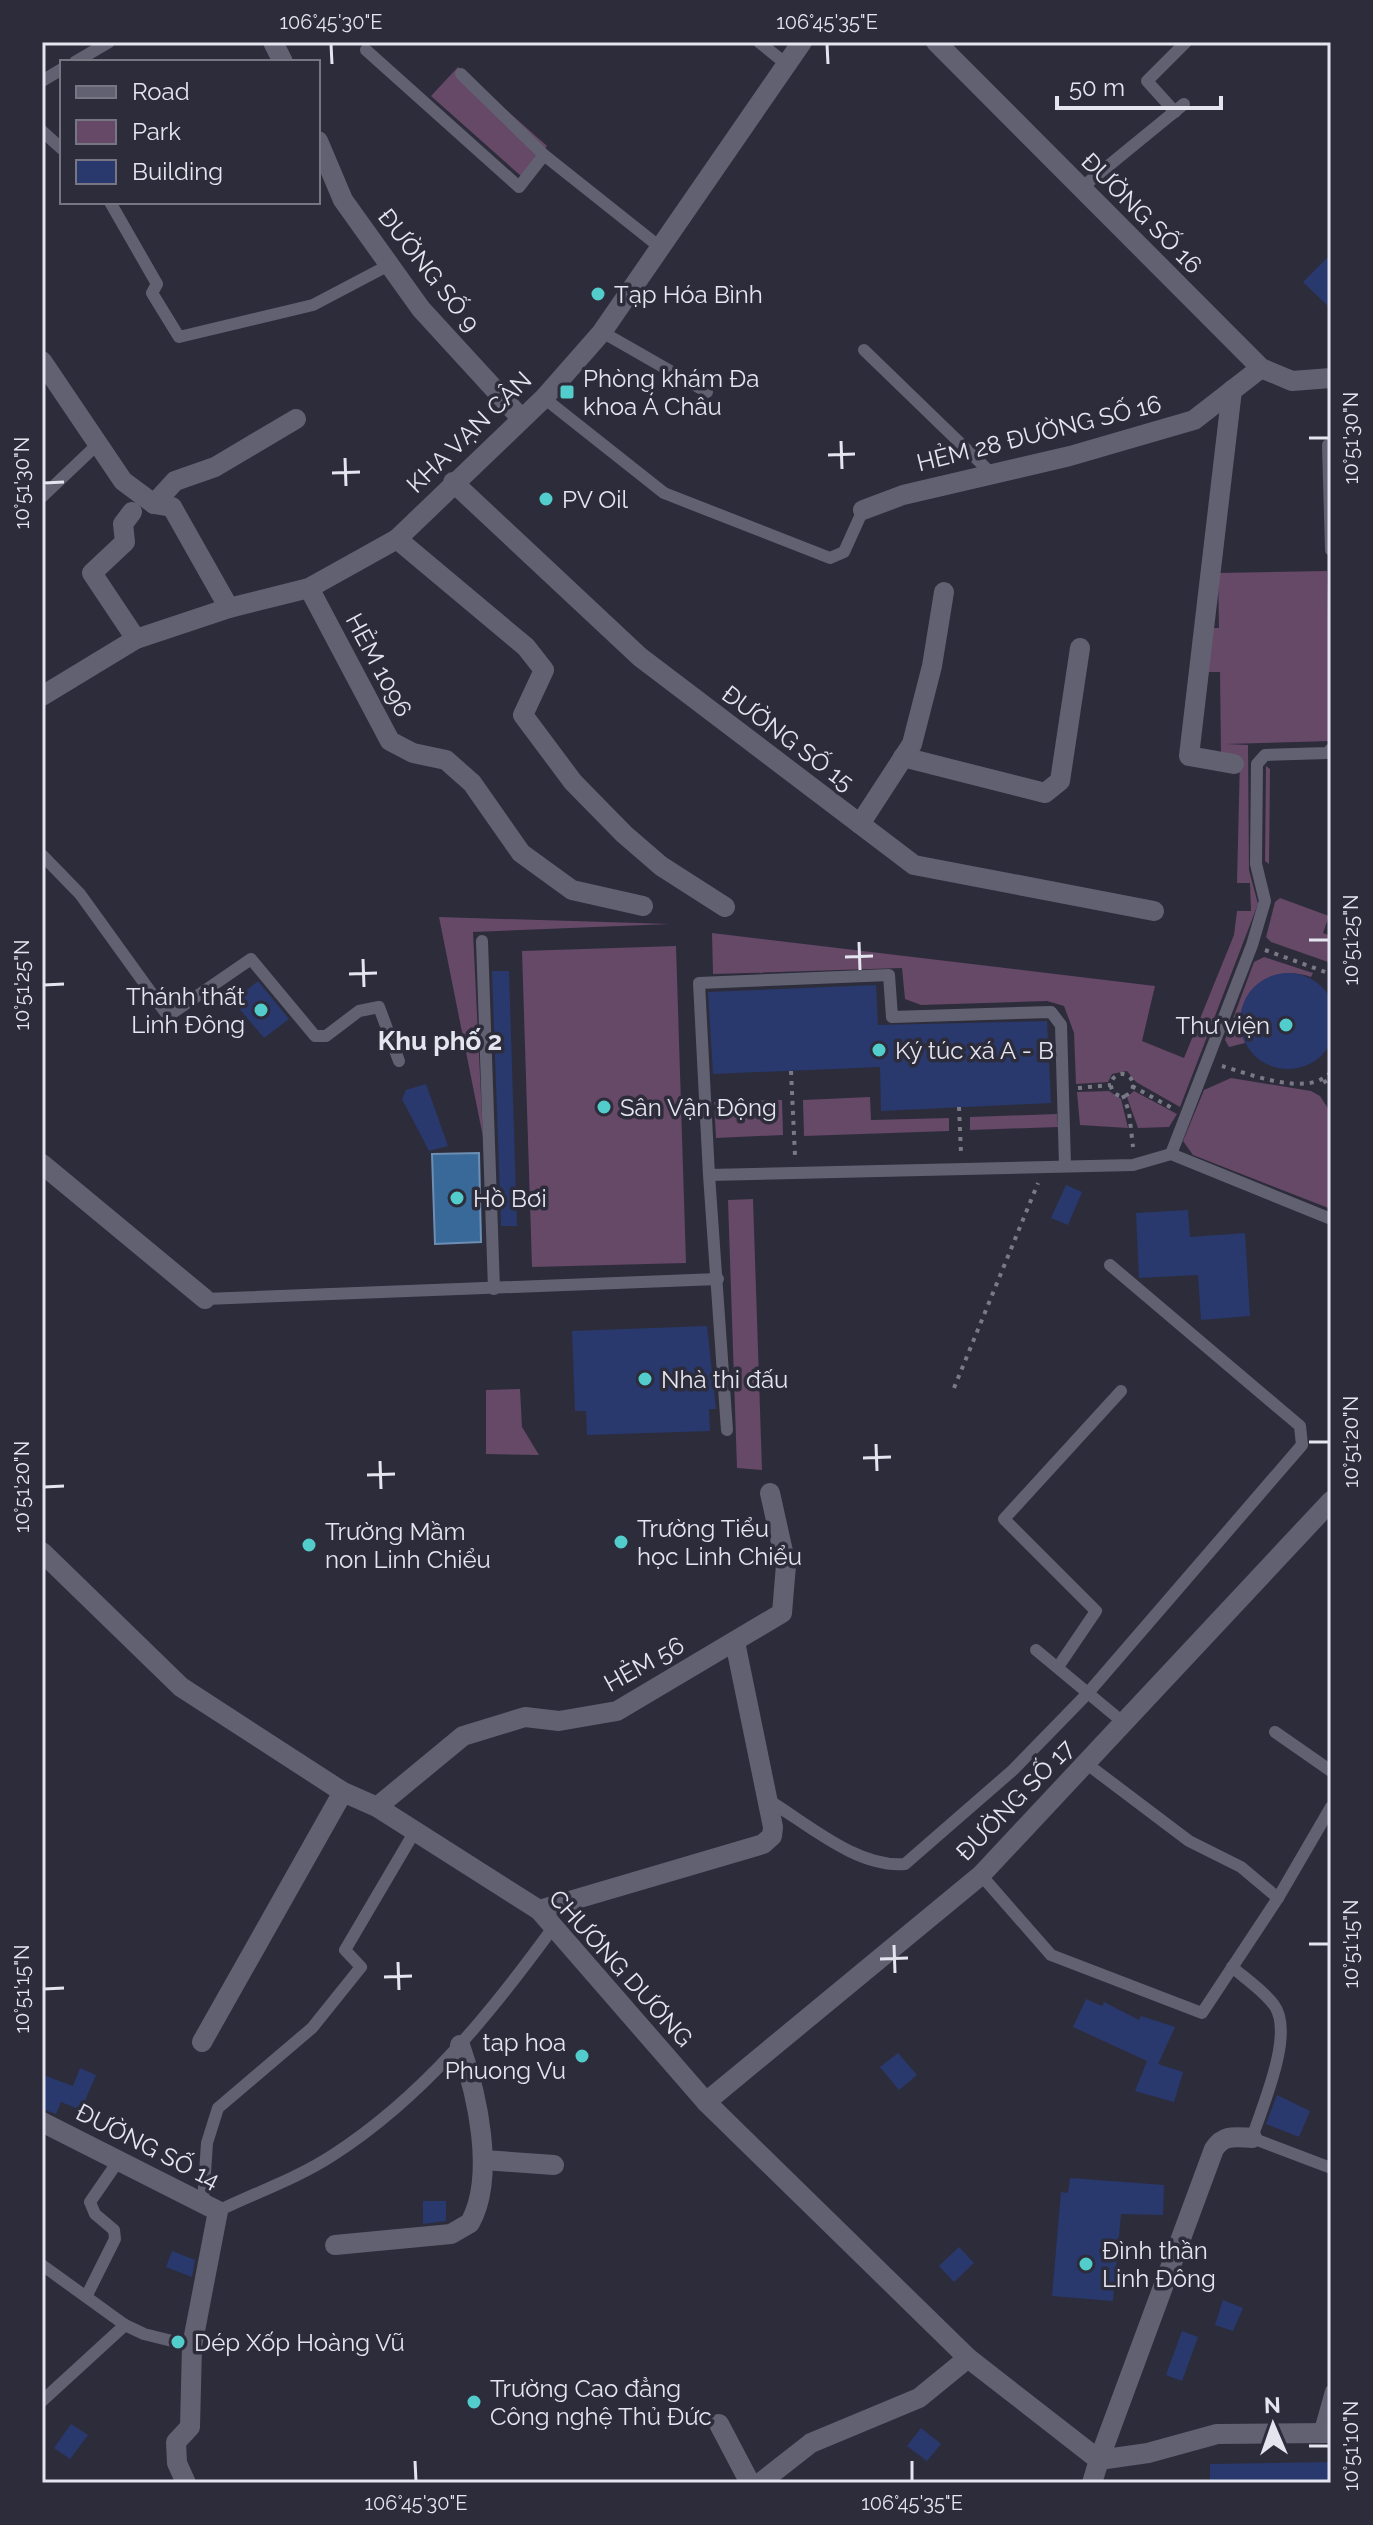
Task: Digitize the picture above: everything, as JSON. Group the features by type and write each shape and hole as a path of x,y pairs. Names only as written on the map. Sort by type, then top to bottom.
{"street":[{"path":"273,42 282,60"},
{"name":"KHA VẠN CÂN","path":"42,696 136,639 229,608 309,588 397,539 520,417 544,398 602,332 802,42"},
{"name":"ĐƯỜNG SỐ 16","path":"936,42 1261,368 1292,381 1331,378"},
{"name":"ĐƯỜNG SỐ 9","path":"320,146 343,200 421,309 520,417"},
{"path":"42,361 100,442 123,481 154,504 172,507 229,608"},
{"name":"HẺM 28 ĐƯỜNG SỐ 16","path":"863,510 903,495 990,472 1070,456 1194,420 1261,368"},
{"path":"1232,390 1189,756 1234,764"},
{"path":"154,504 175,481 215,467 296,419"},
{"name":"ĐƯỜNG SỐ 15","path":"453,482 640,657 914,865 1154,911"},
{"path":"132,512 123,524 125,542 92,573 136,639"},
{"path":"397,539 526,647 544,670 523,715 573,782 661,866 725,907"},
{"name":"HẺM 1096","path":"309,588 390,741 413,753 446,760 472,783 521,853 572,890 643,906"},
{"path":"860,824 912,744 944,592"},
{"path":"903,757 1045,793 1060,781 1080,648"},
{"path":"42,1164 205,1299"},
{"name":"HẺM 56","path":"377,1807 463,1736 525,1717 559,1721 617,1711 782,1613 786,1565 770,1493"},
{"name":"ĐƯỜNG SỐ 17","path":"706,2102 981,1875 1331,1501"},
{"name":"CHƯƠNG DƯƠNG","path":"42,1552 181,1687 343,1792 377,1807 539,1910 552,1929 706,2102 968,2358 1099,2460"},
{"path":"539,1910 763,1844 772,1836 768,1800 735,1642"},
{"path":"202,2042 343,1792"},
{"path":"335,2245 451,2234 470,2223 484,2187 484,2160 472,2081 460,2045"},
{"name":"ĐƯỜNG SỐ 14","path":"42,2122 210,2207"},
{"path":"1092,2483 1214,2149 1220,2140 1228,2137 1252,2138"},
{"path":"484,2160 554,2165"},
{"path":"186,2483 177,2463 176,2442 190,2427 192,2346 210,2207"},
{"path":"760,2483 811,2443 919,2398 968,2358"},
{"path":"719,2424 750,2483"},
{"path":"1099,2460 1148,2453 1217,2434 1325,2434"}],"lane":[{"path":"78,60 109,42"},
{"path":"759,42 785,63"},
{"path":"1080,189 1180,108 1147,81 1186,42"},
{"path":"366,50 519,187 544,155"},
{"path":"42,81 60,70"},
{"path":"461,74 544,155 661,248"},
{"path":"42,131 60,147"},
{"path":"111,204 157,284 152,293 179,337 313,305 389,265"},
{"path":"602,332 707,392"},
{"path":"864,350 990,472"},
{"path":"544,398 664,493 830,558 844,552 863,510"},
{"path":"42,497 100,442"},
{"path":"1331,445 1328,445 1331,550"},
{"path":"1171,1154 1205,1058 1252,945 1265,901 1256,864 1257,764 1265,755 1327,753 1331,749"},
{"path":"42,855 80,894 168,1016 251,959 315,1036 326,1036 359,1011 379,1007 399,1061"},
{"path":"482,941 494,1289"},
{"path":"727,1430 699,983 889,975 892,1017 1051,1012 1061,1025 1065,1165"},
{"path":"709,1175 1133,1165 1171,1154 1331,1219"},
{"path":"768,1800 861,1857 884,1866 905,1864 1013,1770 1088,1693 1302,1445 1300,1426 1110,1265"},
{"path":"205,1299 718,1279"},
{"path":"1058,1667 1096,1611 1004,1519 1121,1391"},
{"path":"1036,1650 1124,1723"},
{"path":"1275,1732 1331,1771"},
{"path":"1087,1764 1189,1841 1241,1867 1278,1898"},
{"path":"981,1875 1051,1955 1202,2013 1278,1898 1331,1807"},
{"path":"210,2207 207,2143 218,2108 312,2028 361,1967 345,1950 415,1831"},
{"name":"ĐƯỜNG SỐ 14","path":"210,2207 332,2156 413,2092 488,2016 552,1929"},
{"path":"1232,1967 1274,2004 1282,2019 1274,2072 1252,2138 1331,2168"},
{"path":"87,2295 115,2239 114,2230 95,2214 90,2202 119,2160"},
{"path":"42,2265 125,2325 144,2334 192,2346"},
{"path":"42,2401 125,2325"},
{"path":"1325,2434 1331,2391"}],"path":[{"path":"1252,945 1331,974"},
{"path":"1205,1058 1283,1082 1310,1084 1324,1080 1331,1072"},
{"path":"791,1071 796,1173"},
{"path":"1111,1085 1121,1074 1132,1080 1132,1086 1123,1095"},
{"path":"1324,1080 1331,1091"},
{"path":"1063,1089 1111,1085"},
{"path":"1111,1085 1116,1094 1123,1095"},
{"path":"1132,1086 1185,1116"},
{"path":"1123,1095 1132,1127 1133,1165"},
{"path":"959,1107 962,1168"},
{"path":"954,1388 1046,1166"}],"green space":[{"path":"458,67 547,146 521,176 431,96"},
{"path":"1327,571 1331,741 1226,744 1248,745 1249,870 1258,904 1180,1107 1136,1082 1127,1071 1112,1074 1108,1082 1076,1084 1074,1033 1064,1006 1047,1001 921,1005 905,999 902,968 713,974 712,933 1155,986 1142,1041 1184,1058 1234,935 1237,911 1251,911 1250,883 1237,883 1240,758 1221,755 1220,672 1203,672 1209,628 1219,628 1218,573"},
{"path":"1266,766 1270,769 1269,864 1265,861"},
{"path":"1280,898 1329,916 1323,933 1331,936 1331,963 1271,942 1266,937 1275,902"},
{"path":"439,917 670,924 473,932 483,1137"},
{"name":"Sân Vận Động","path":"676,946 686,1263 532,1267 522,951"},
{"path":"1264,957 1313,973 1311,977 1295,973 1280,974 1256,987 1243,1011 1245,1043 1229,1047 1225,1040 1254,962"},
{"path":"1231,1078 1311,1091 1320,1096 1331,1113 1331,1209 1193,1155 1183,1141 1204,1090"},
{"path":"1109,1091 1121,1099 1128,1128 1080,1125 1077,1092"},
{"path":"1134,1091 1177,1114 1169,1127 1138,1128 1127,1097"},
{"path":"870,1097 871,1120 949,1118 949,1131 804,1136 803,1100"},
{"path":"782,1100 783,1135 716,1138 714,1102"},
{"path":"1057,1114 1058,1127 970,1130 970,1117"},
{"path":"753,1199 762,1470 737,1468 728,1200"},
{"path":"520,1389 522,1427 539,1455 486,1454 486,1390"}],"water":[{"name":"Hồ Bơi","path":"479,1153 481,1242 435,1244 432,1154"}],"building":[{"path":"1331,254 1331,309 1303,282"},
{"path":"492,971 509,971 517,1226 501,1226"},
{"name":"Thư viện","path":"1288,973 1306,977 1322,987 1332,1003 1336,1021 1332,1039 1322,1055 1306,1065 1288,1069 1270,1065 1254,1055 1244,1039 1240,1021 1244,1003 1254,987 1270,977"},
{"name":"Thánh thất Linh Đông","path":"258,981 289,1019 264,1038 233,1001"},
{"name":"Ký túc xá A - B","path":"876,985 878,1025 1047,1021 1051,1103 881,1111 880,1067 713,1074 708,992"},
{"path":"426,1084 448,1146 429,1151 402,1099 406,1090"},
{"path":"1066,1185 1082,1192 1068,1225 1051,1218"},
{"path":"1188,1210 1190,1237 1245,1233 1250,1316 1201,1320 1198,1275 1139,1278 1136,1213"},
{"name":"Nhà thi đấu","path":"707,1326 716,1409 709,1409 710,1431 587,1435 586,1411 575,1411 572,1331"},
{"path":"1086,1999 1102,2006 1104,2002 1139,2020 1141,2016 1175,2027 1158,2064 1183,2072 1174,2102 1135,2091 1147,2061 1073,2027"},
{"path":"898,2053 917,2075 899,2090 880,2067"},
{"path":"80,2068 96,2075 81,2110 61,2102 56,2114 42,2109 46,2076 73,2086"},
{"path":"1277,2095 1310,2111 1299,2137 1266,2124"},
{"name":"Đình thần Linh Đông","path":"1070,2178 1164,2185 1163,2215 1121,2214 1113,2301 1052,2296 1061,2192 1068,2193"},
{"path":"423,2201 446,2201 446,2221 423,2224"},
{"path":"959,2247 974,2263 954,2282 939,2266"},
{"path":"172,2251 195,2260 192,2277 166,2267"},
{"path":"1223,2300 1243,2308 1233,2331 1215,2325"},
{"path":"1182,2331 1198,2337 1182,2381 1166,2375"},
{"path":"71,2424 88,2435 70,2459 54,2448"},
{"path":"921,2428 941,2444 927,2461 907,2446"},
{"path":"1331,2462 1331,2480 1327,2483 1210,2483 1210,2464"}],"place":[{"name":"Tạp Hóa Bình","path":"598,294"},
{"name":"Phòng khám Đa khoa Á Châu","path":"567,392"},
{"name":"PV Oil","path":"546,499"},
{"name":"Thánh thất Linh Đông","path":"261,1010"},
{"name":"Thư viện","path":"1286,1025"},
{"name":"Ký túc xá A - B","path":"879,1050"},
{"name":"Sân Vận Động","path":"604,1107"},
{"name":"Hồ Bơi","path":"457,1198"},
{"name":"Nhà thi đấu","path":"645,1379"},
{"name":"Trường Tiểu học Linh Chiểu","path":"621,1542"},
{"name":"Trường Mầm non Linh Chiểu","path":"309,1545"},
{"name":"tap hoa Phuong Vu","path":"582,2056"},
{"name":"Đình thần Linh Đông","path":"1086,2264"},
{"name":"Dép Xốp Hoàng Vũ","path":"178,2342"},
{"name":"Trường Cao đẳng Công nghệ Thủ Đức","path":"474,2402"}],"district":[{"name":"Khu phố 2","path":"440,1041"}]}
